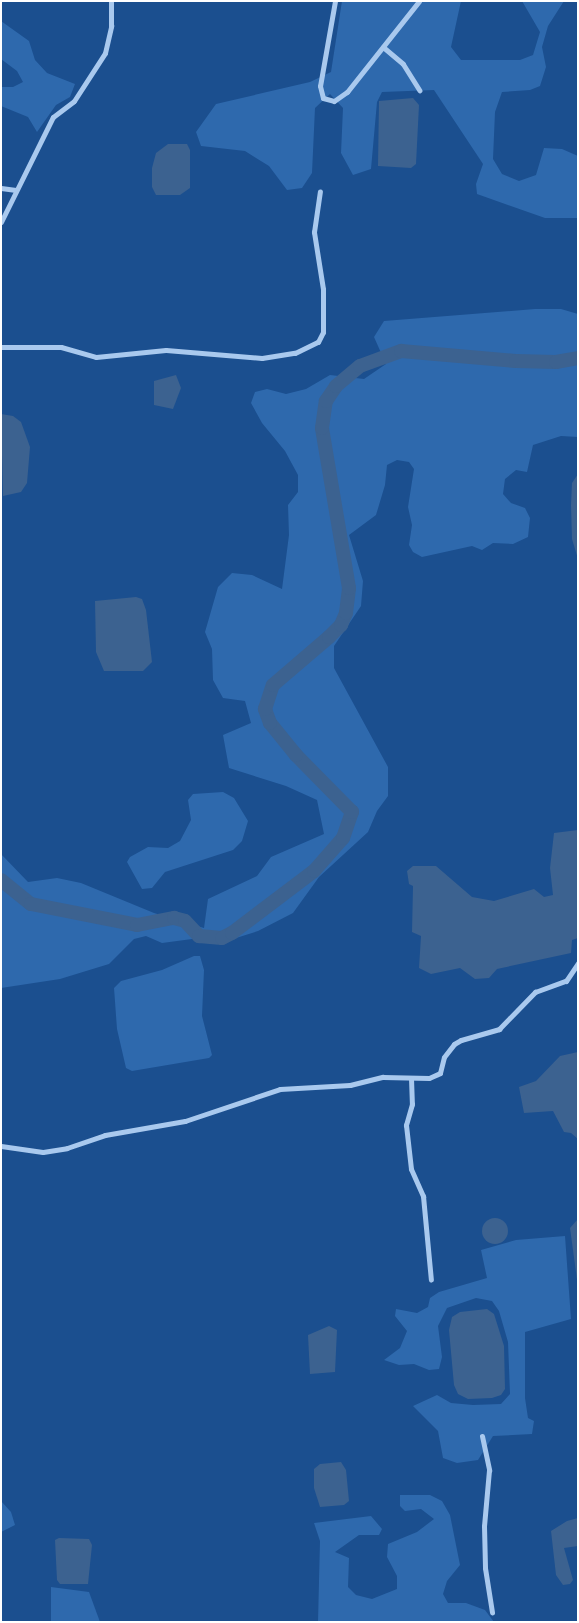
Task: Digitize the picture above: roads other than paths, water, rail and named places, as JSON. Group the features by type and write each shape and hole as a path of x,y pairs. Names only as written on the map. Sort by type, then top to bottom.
{"street":[{"path":"1,222 52,117 74,100 105,53 111,26 111,1"},
{"path":"335,1 320,86 323,98 334,101 347,92 419,1"},
{"path":"383,47 403,64 419,90"},
{"path":"1,188 16,190"},
{"path":"1,347 61,346 96,357 166,350 262,358 295,354 318,342 323,332 323,288 314,232 320,191"},
{"path":"1,1146 43,1152 66,1148 105,1135 185,1121 280,1090 350,1085 383,1077 430,1078 440,1073 444,1056 454,1044 499,1029 535,992 566,981 578,963"},
{"path":"411,1078 412,1104 406,1125 411,1169 423,1196 431,1280"},
{"path":"482,1436 489,1470 484,1549 492,1612"}],"waterway":[{"path":"1,880 31,904 137,925 174,918 185,921 199,936 222,938 232,933 314,871 343,838 352,812 296,755 270,723 265,709 273,685 329,637 341,625 346,613 349,588 322,428 326,401 336,386 360,366 401,351 516,361 556,362 578,358"}]}
